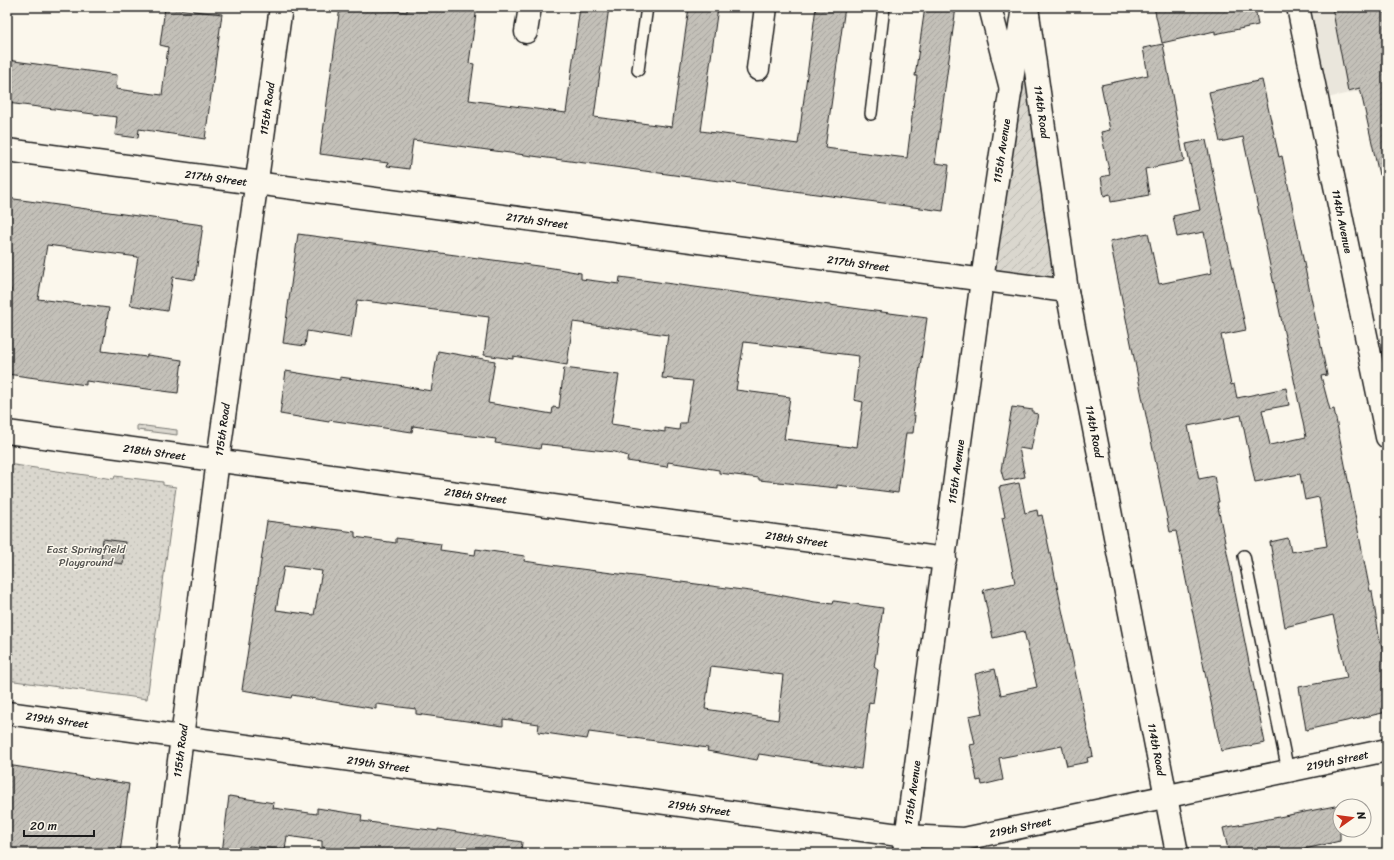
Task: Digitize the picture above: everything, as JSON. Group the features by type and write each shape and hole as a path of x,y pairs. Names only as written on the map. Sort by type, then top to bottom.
{"street":[{"name":"115th Road","path":"167,853 218,460 282,7"},
{"path":"526,32 530,7"},
{"path":"758,69 766,7"},
{"name":"115th Avenue","path":"990,7 1011,90"},
{"name":"115th Avenue","path":"905,844 982,280 1023,7"},
{"name":"114th Road","path":"1027,7 1067,291 1177,853"},
{"name":"114th Avenue","path":"1298,7 1387,437"},
{"name":"217th Street","path":"7,150 1067,291"},
{"name":"218th Street","path":"7,432 945,558"},
{"name":"219th Street","path":"7,713 182,736 905,844 964,839 1387,750"}],"lane":[{"path":"638,70 647,7"},
{"path":"871,114 884,7"},
{"path":"1244,556 1288,771"}],"shaded area":[{"path":"1303,7 1387,7 1387,85 1322,99"}],"green space":[{"path":"1025,63 1055,284 994,276"},
{"path":"137,425 177,430 177,435 137,430"},
{"name":"East Springfield Playground","path":"7,464 114,479 115,476 163,482 163,485 176,487 147,699 7,680"}],"building":[{"path":"340,7 365,7 407,12 407,7 477,7 469,63 474,64 469,100 566,113 580,7 609,7 594,117 672,127 689,7 718,7 701,131 798,144 816,7 845,7 825,148 907,158 917,76 915,76 925,7 956,7 935,163 949,165 943,211 413,140 409,169 387,166 388,163 320,154"},
{"path":"1154,7 1255,7 1258,25 1215,34 1215,31 1162,43"},
{"path":"1332,7 1387,7 1387,174 1379,175 1360,88 1348,91"},
{"path":"165,8 222,14 205,139 139,129 138,138 115,135 117,117 7,103 7,60 117,75 116,89 162,95 168,47 160,45"},
{"path":"1163,44 1184,161 1145,169 1149,195 1111,202 1110,194 1104,196 1101,177 1110,175 1101,132 1110,130 1101,85 1148,75 1143,48"},
{"path":"1262,80 1279,157 1282,156 1327,375 1321,376 1330,410 1334,409 1370,591 1372,591 1379,636 1387,667 1387,712 1306,730 1299,687 1347,678 1333,615 1285,627 1270,542 1288,538 1291,552 1327,546 1319,497 1305,500 1300,474 1255,482 1241,415 1188,426 1199,479 1214,476 1219,502 1217,502 1265,743 1221,751 1176,531 1170,532 1110,241 1148,233 1159,284 1212,273 1204,232 1177,237 1173,216 1200,210 1186,144 1206,140 1246,330 1221,335 1231,385 1234,384 1237,398 1286,388 1289,405 1262,410 1270,445 1306,437 1243,137 1220,142 1209,92"},
{"path":"7,198 203,225 195,280 173,277 167,311 130,305 138,257 47,245 38,299 109,308 102,351 182,360 178,393 86,381 86,385 7,374 7,321 11,289 7,289"},
{"path":"298,234 553,268 581,273 581,279 619,284 620,277 927,318 913,415 915,415 913,433 906,433 898,493 837,485 837,488 759,480 759,478 719,473 719,470 668,462 667,467 627,461 628,456 615,452 541,444 540,449 495,443 496,439 448,433 448,431 413,426 412,432 329,420 329,422 280,414 286,371 340,380 340,377 392,384 431,391 438,351 495,361 488,403 552,414 553,407 559,408 564,368 619,375 611,424 665,432 665,428 679,430 680,423 686,423 693,381 662,378 668,335 573,322 567,365 513,356 513,359 484,355 489,317 357,300 351,338 307,331 305,346 283,343","holes":["744,342 859,356 854,400 863,402 857,447 784,439 790,397 736,390"]},
{"path":"1012,407 1033,410 1033,413 1038,414 1031,450 1019,448 1025,477 1004,481 1001,470"},
{"path":"1019,483 1025,513 1037,510 1038,516 1042,515 1093,756 1087,758 1088,762 1067,766 1062,746 999,758 1003,780 982,785 981,780 977,781 970,745 975,744 969,716 983,713 975,674 995,669 1001,695 1037,687 1024,631 993,638 983,590 1015,583 1002,518 1005,517 999,487"},
{"path":"267,521 355,532 355,537 396,543 396,538 441,544 440,550 475,555 476,549 525,556 524,561 558,566 773,594 815,602 833,604 834,601 883,608 874,667 878,670 873,703 869,702 861,769 759,754 757,760 707,751 708,748 589,732 587,739 538,732 539,724 503,719 503,726 416,714 416,709 376,704 376,709 292,695 291,698 242,690","holes":["284,566 322,571 314,615 276,610","711,666 783,675 778,720 705,709"]},
{"path":"103,539 125,542 123,564 101,561"},
{"path":"7,765 129,784 120,853 7,852"},
{"path":"229,796 274,803 273,808 317,814 317,808 362,815 361,821 438,831 438,829 522,842 521,853 358,853 322,847 322,841 287,836 285,850 249,846 248,853 222,853"},
{"path":"1332,807 1332,838 1340,838 1340,841 1287,853 1229,853 1223,828"}]}
